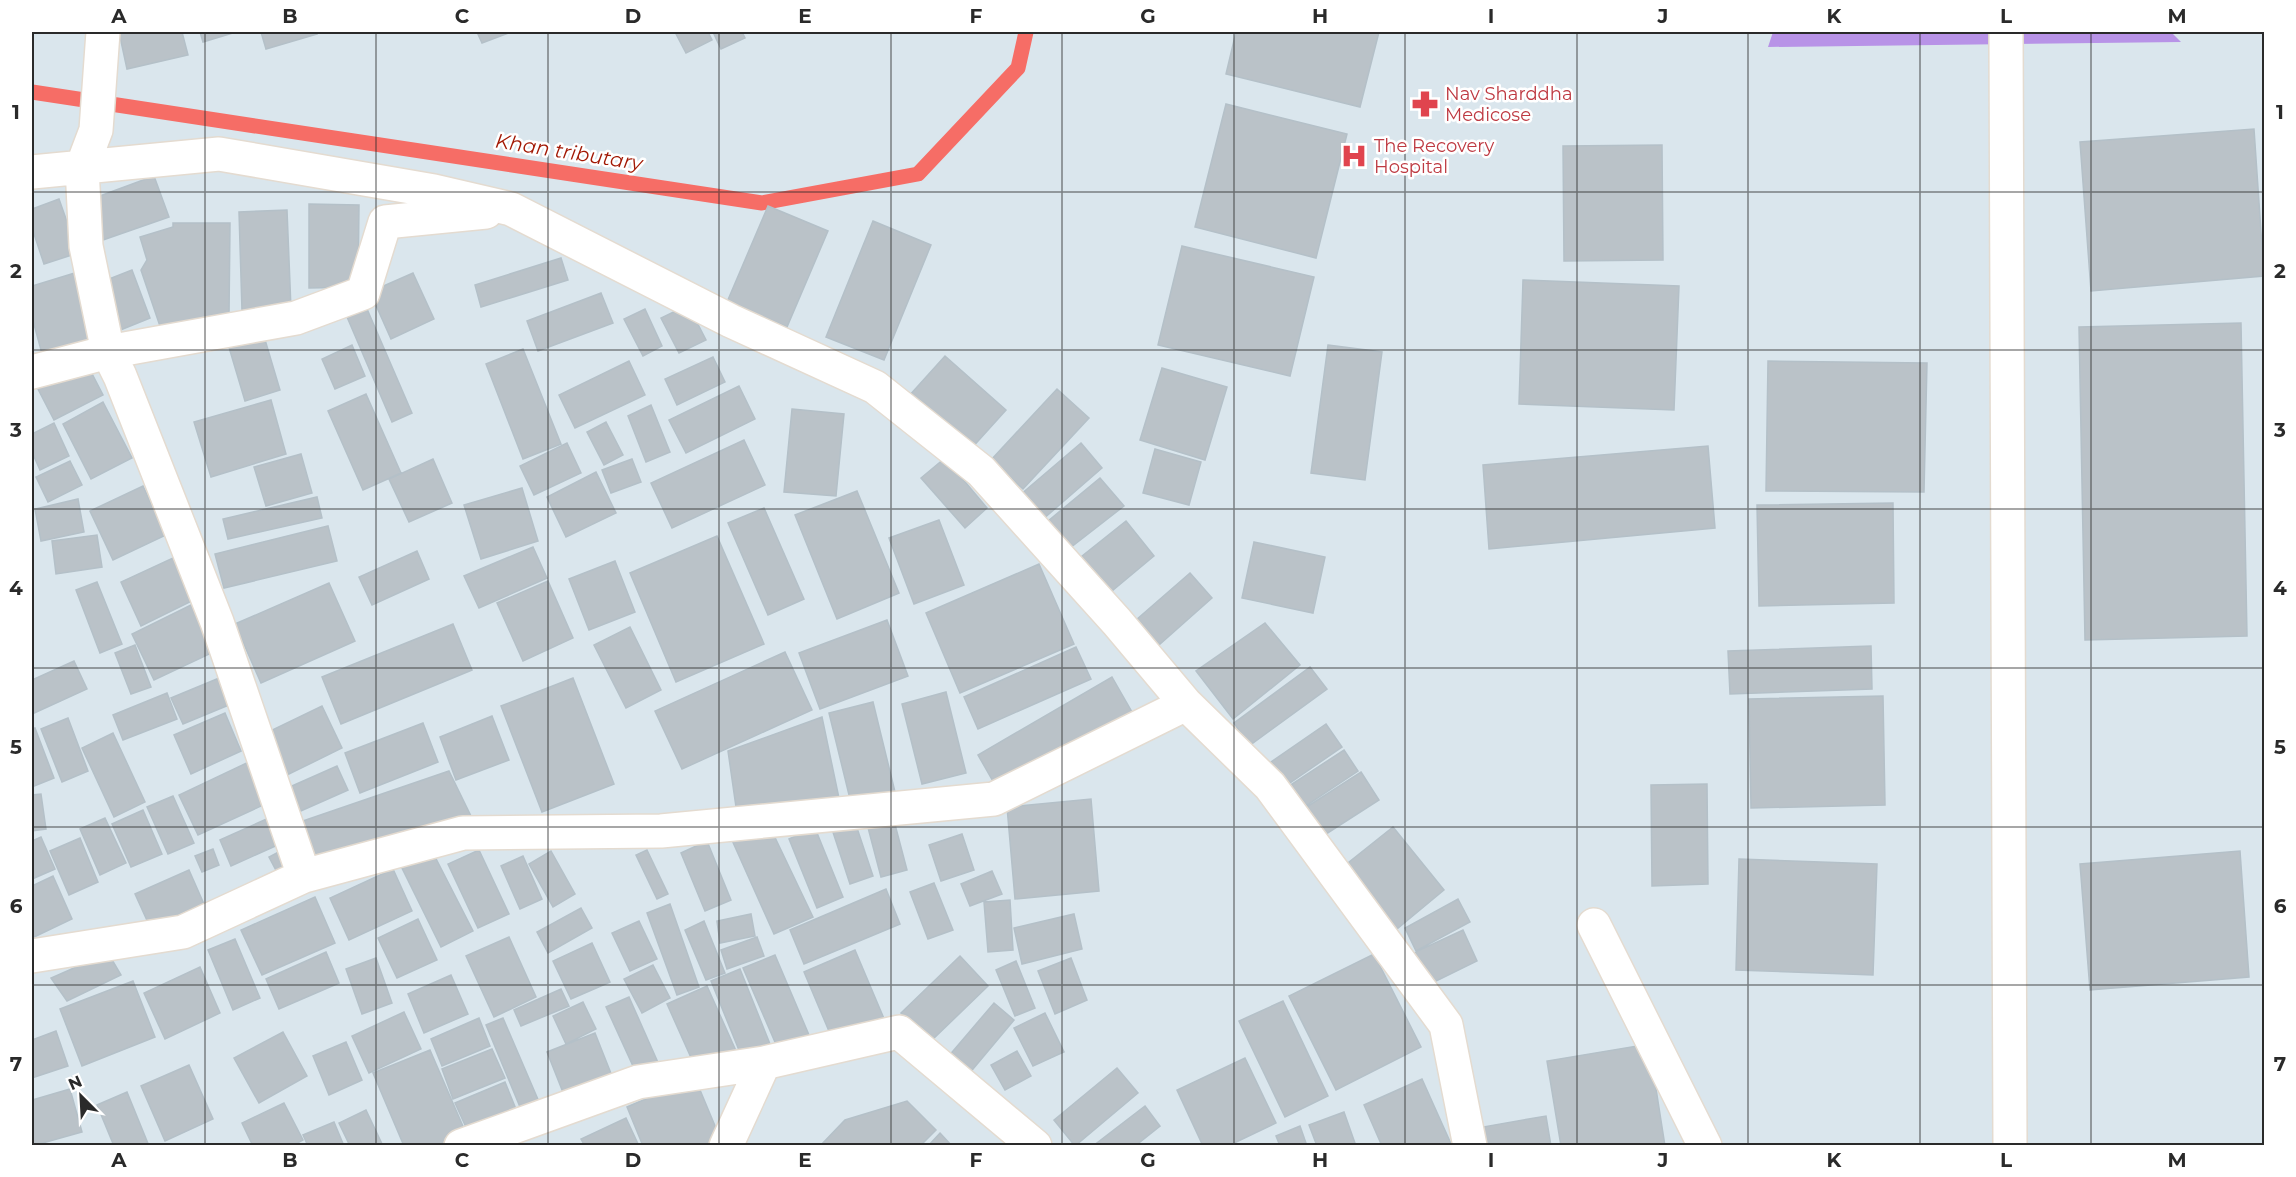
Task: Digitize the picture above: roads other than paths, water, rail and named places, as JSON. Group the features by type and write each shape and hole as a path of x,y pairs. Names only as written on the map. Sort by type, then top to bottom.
{"street":[{"path":"103,32 96,130 82,167 86,246 108,352 120,376 217,622 304,876"},
{"path":"2006,32 2010,1146"},
{"path":"32,172 219,154 434,190 511,209 731,321 875,387 981,471 1117,622 1186,704 1270,786 1446,1024 1470,1146"},
{"path":"32,372 108,352 296,318 363,293 385,222 511,209"},
{"path":"32,956 183,932 304,876 463,833 661,831 994,799 1186,704"},
{"path":"1594,925 1705,1146"},
{"path":"460,1146 638,1082 764,1064 899,1032 1035,1146"},
{"path":"726,1146 764,1064"}],"waterway":[{"name":"Khan tributary","path":"32,92 762,203 918,174 1018,68 1026,32"}],"place":[{"name":"Nav Sharddha Medicose","path":"1425,104"},
{"name":"The Recovery Hospital","path":"1354,156"}]}
